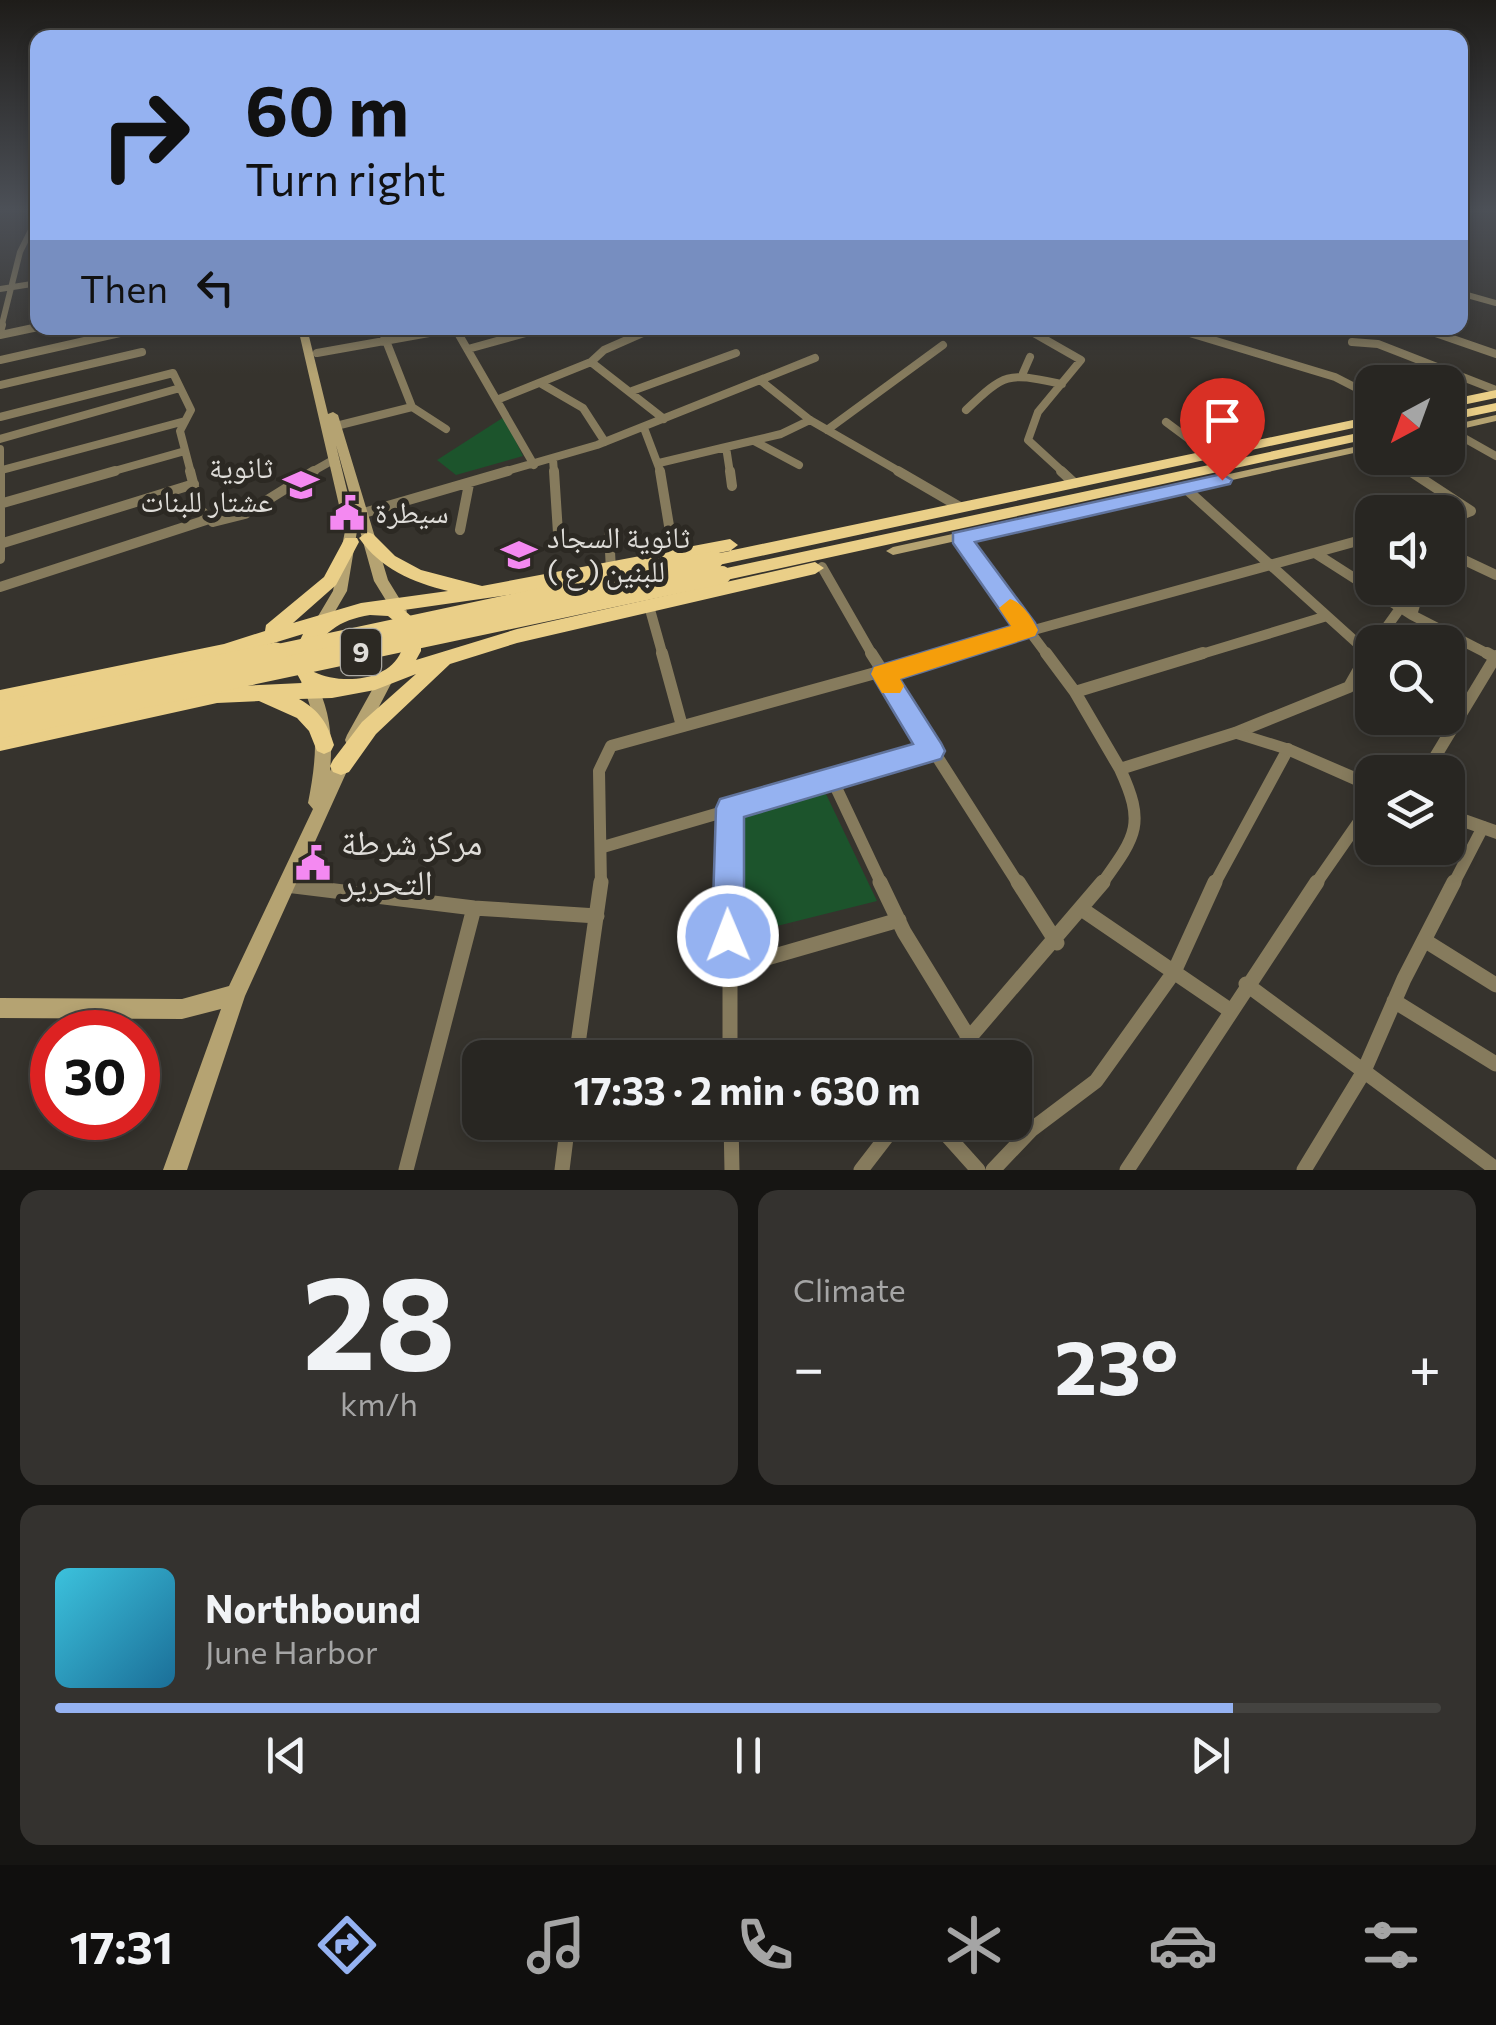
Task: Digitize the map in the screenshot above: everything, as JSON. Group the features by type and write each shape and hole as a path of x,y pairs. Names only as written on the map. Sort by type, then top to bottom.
{"highway":[{"path":"1465,400 1496,392"},
{"path":"1465,417 1494,417"},
{"name":"9","path":"0,712 959,520 1097,478 1355,424"},
{"name":"9","path":"1071,489 1110,491 1355,438"},
{"path":"1097,478 1099,486 1110,491"},
{"name":"9","path":"0,698 318,628 344,614 370,608 402,613 863,517 959,520"},
{"name":"9","path":"0,742 212,696 317,685 357,688 469,650 893,551 959,520"},
{"path":"224,650 278,628 302,609 340,568 359,540 387,560 426,579 479,590 515,588"},
{"name":"9","path":"0,728 718,568"},
{"name":"9","path":"387,676 410,651 414,633 402,613"},
{"name":"9","path":"317,685 300,656 318,628"},
{"path":"341,766 369,728 426,673 469,650"},
{"path":"212,696 273,698 295,705 315,721 324,745"}],"main road":[{"path":"304,335 333,460 355,516"},
{"path":"312,335 336,426 359,540 385,591 402,613"},
{"path":"1465,425 1494,417"},
{"path":"959,520 1185,488 1355,450"},
{"path":"318,628 340,591 359,540"},
{"path":"175,1170 236,994 387,676"},
{"path":"312,828 324,745 317,685"},
{"path":"0,1008 182,1009 236,994"}],"street":[{"path":"0,268 16,266 0,333 30,329"},
{"path":"0,290 30,284"},
{"path":"1468,295 1496,303"},
{"path":"0,360 111,335"},
{"path":"384,335 412,407 446,429"},
{"path":"316,353 415,335"},
{"path":"460,335 534,465"},
{"path":"468,349 492,340 526,335"},
{"path":"499,399 592,362 604,350 638,335"},
{"path":"1037,335 1081,360 1038,412 1028,440 1071,489"},
{"path":"1196,335 1335,377 1355,387"},
{"path":"1441,335 1496,354"},
{"path":"1352,342 1378,344 1496,392"},
{"path":"828,430 943,344"},
{"path":"0,386 142,352"},
{"path":"632,391 736,353"},
{"path":"1023,373 1030,357"},
{"path":"355,516 605,442 814,358"},
{"path":"592,362 664,418"},
{"path":"0,417 167,373 177,375 192,410 180,431 184,451 206,520"},
{"path":"966,410 1006,376 1023,373 1062,384"},
{"path":"760,380 810,420 959,520 1026,630 1076,692 1120,769 1138,810 1136,828 1084,910 969,1038 931,983 832,779"},
{"path":"540,383 583,408 605,442"},
{"path":"0,439 180,388"},
{"path":"336,426 412,407"},
{"path":"659,463 754,441 810,420"},
{"path":"2,470 185,421"},
{"path":"1166,422 1209,454"},
{"path":"644,428 659,463 674,556"},
{"path":"1465,439 1496,456"},
{"path":"754,441 799,465"},
{"path":"726,448 732,486"},
{"path":"0,449 0,558"},
{"path":"2,503 184,451"},
{"path":"553,458 558,532"},
{"path":"0,587 206,520 226,522 244,516 272,500 300,476 333,460"},
{"path":"1417,475 1447,495"},
{"path":"0,544 194,484"},
{"path":"460,530 469,484"},
{"path":"1185,488 1355,637"},
{"path":"610,531 611,570"},
{"path":"579,1040 603,847 602,756 612,746 1355,541"},
{"path":"1315,552 1412,614 1496,657 1436,755"},
{"path":"1465,560 1496,575"},
{"path":"822,566 883,674 1056,943"},
{"path":"1412,614 1415,605"},
{"path":"649,606 682,726"},
{"path":"1389,625 1401,607"},
{"path":"1076,692 1327,616"},
{"path":"1120,769 1236,733 1349,687 1355,677"},
{"path":"1236,733 1288,749 1355,779"},
{"path":"993,1170 1031,1130 1072,1104 1096,1081 1174,972 1210,892 1288,749"},
{"path":"603,847 931,751"},
{"path":"730,808 730,1040"},
{"path":"1304,1170 1324,1129 1363,1072 1424,940 1490,829 1465,821"},
{"path":"1127,1170 1246,984 1355,827"},
{"path":"286,886 474,908 597,916"},
{"path":"406,1170 474,908"},
{"path":"1084,910 1231,1011"},
{"path":"729,969 899,920"},
{"path":"1424,940 1496,985"},
{"path":"1246,984 1496,1169"},
{"path":"1394,1001 1496,1064"},
{"path":"562,1170 566,1140"},
{"path":"731,1140 732,1170"},
{"path":"861,1170 884,1140"},
{"path":"951,1140 978,1170"}],"green space":[{"path":"504,417 523,456 456,475 437,460"},
{"path":"826,794 877,901 733,937 738,810"}],"slow traffic":[{"path":"891,686 883,674 1026,630 1010,608"}],"place":[{"name":"ثانوية عشتار للبنات","path":"301,485"},
{"name":"سيطرة","path":"347,513"},
{"name":"ثانوية السجاد ( ع ) للبنين","path":"519,555"},
{"name":"مركز شرطة التحرير","path":"313,863"}],"route":[{"path":"728,936 730,808 931,751 883,674 1026,630 960,538 1222,480"}]}
